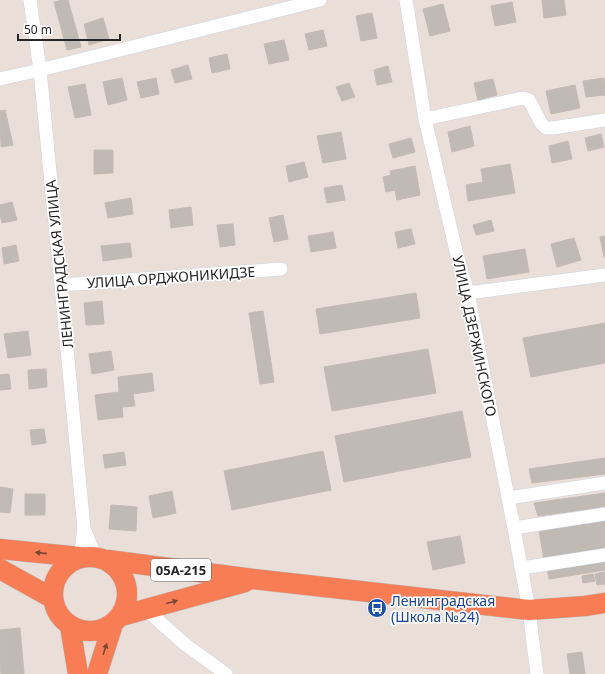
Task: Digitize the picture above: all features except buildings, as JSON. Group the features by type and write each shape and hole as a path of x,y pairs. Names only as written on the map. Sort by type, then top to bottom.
{"highway":[{"name":"05А-215","path":"0,549 94,558 253,579 529,610 605,603"},
{"path":"78,674 70,626 58,614 52,598 54,580 64,566 94,558 120,571 127,585 128,601 117,620 97,674"},
{"path":"0,568 52,598"},
{"name":"05А-215","path":"70,626 92,632 103,630 117,620 146,609 253,579"}],"street":[{"name":"ЛЕНИНГРАДСКАЯ УЛИЦА","path":"30,0 40,70 84,529 94,558"},
{"path":"0,78 40,70 320,0"},
{"name":"УЛИЦА ДЗЕРЖИНСКОГО","path":"406,0 426,119 456,251 468,293 522,568 537,674"},
{"path":"426,119 523,98 529,100 541,123 546,128 605,120"},
{"name":"УЛИЦА ОРДЖОНИКИДЗЕ","path":"61,285 281,269"},
{"path":"468,293 605,275"},
{"path":"508,498 605,483"},
{"path":"514,528 605,514"},
{"path":"522,568 605,555"},
{"path":"146,609 186,645 226,674"}],"place":[{"name":"Ленинградская (Школа №24)","path":"377,608"}]}
